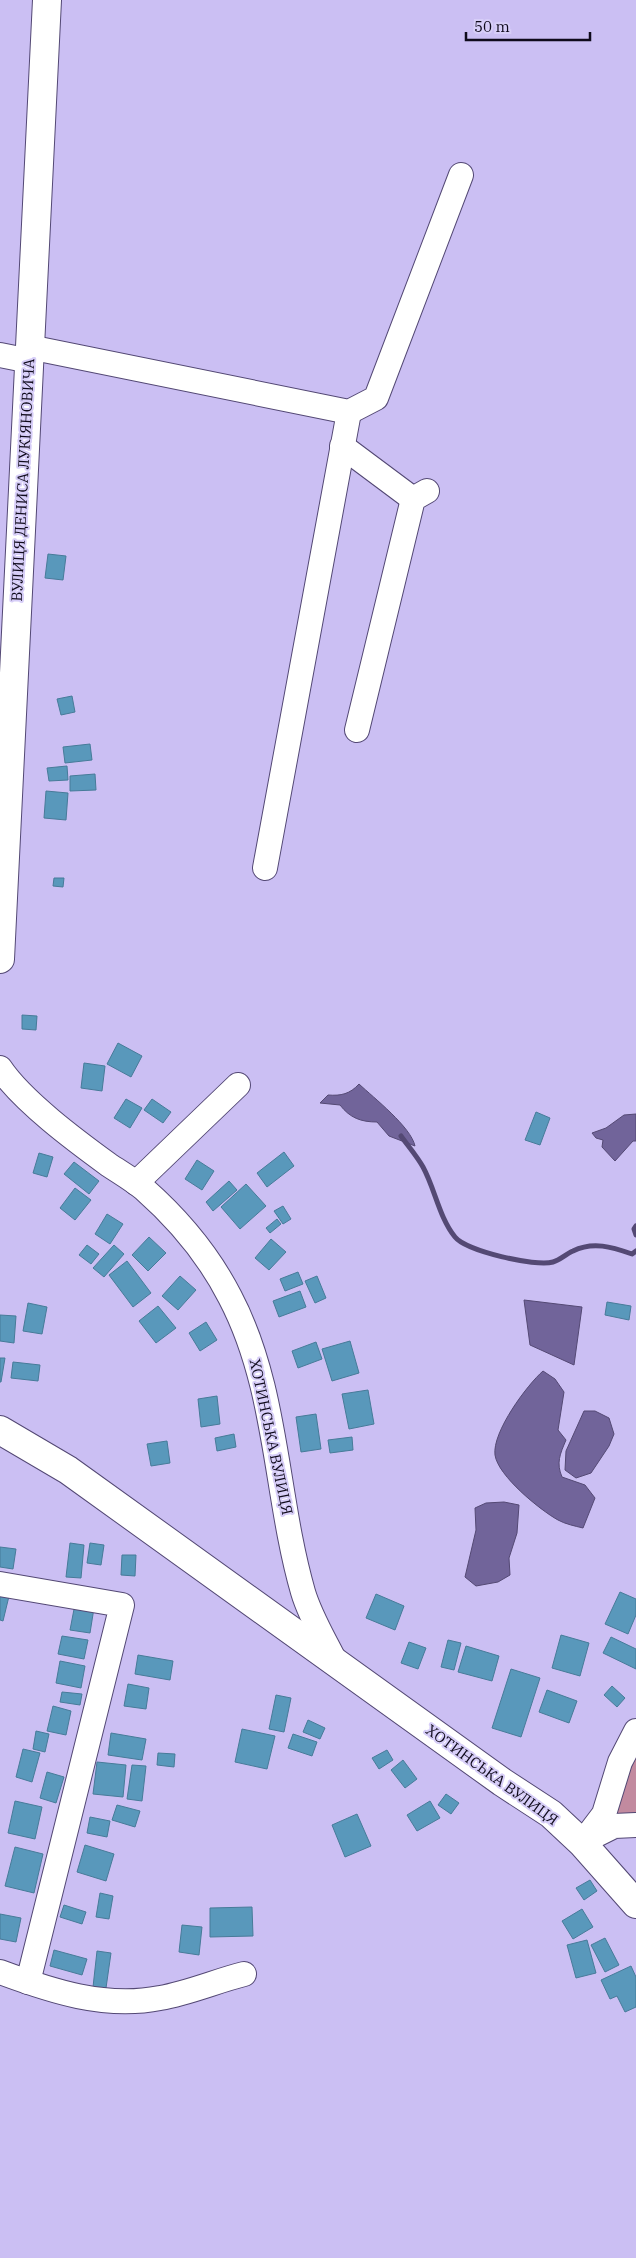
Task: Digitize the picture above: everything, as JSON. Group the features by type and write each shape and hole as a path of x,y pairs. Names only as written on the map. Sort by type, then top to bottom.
{"highway":[{"name":"ВУЛИЦЯ ДЕНИСА ЛУКІЯНОВИЧА","path":"0,959 47,0"},
{"name":"ХОТИНСЬКА ВУЛИЦЯ","path":"0,1430 68,1470 502,1782 551,1814 582,1842 636,1904"}],"street":[{"path":"0,355 30,354 349,412 376,398 461,175"},
{"path":"265,868 349,412"},
{"path":"342,446 420,495 357,730"},
{"name":"ХОТИНСЬКА ВУЛИЦЯ","path":"0,1068 12,1085 46,1115 108,1164 136,1183 180,1224 208,1259 230,1297 248,1336 262,1379 304,1593 335,1661"},
{"path":"136,1183 238,1084"},
{"path":"0,1584 122,1604 28,1982"},
{"path":"582,1842 604,1814 620,1762 636,1731"},
{"path":"582,1842 614,1826 636,1825"},
{"path":"0,1972 84,1999 133,2002 194,1990 244,1974"}],"shaded area":[{"path":"359,1084 407,1130 415,1146 389,1136 377,1122 361,1120 352,1116 340,1105 320,1103 328,1095 345,1094"},
{"path":"636,1114 636,1141 633,1141 615,1161 602,1147 603,1140 596,1138 592,1133 606,1128 624,1115"},
{"path":"524,1300 582,1307 574,1365 530,1345"},
{"path":"543,1371 555,1379 564,1392 558,1430 566,1440 559,1467 562,1477 585,1485 595,1498 583,1528 558,1520 531,1501 504,1473 495,1455 499,1434 505,1422 528,1387"},
{"path":"584,1411 595,1411 609,1418 614,1434 609,1446 591,1473 576,1478 565,1470 566,1451"},
{"path":"504,1502 519,1505 517,1533 509,1558 510,1575 498,1582 476,1586 465,1577 476,1530 475,1508 486,1503"},
{"path":"636,1742 636,1822 609,1815"}],"building":[{"path":"48,554 66,556 63,580 45,578"},
{"path":"72,696 75,712 61,715 57,699"},
{"path":"90,744 92,760 65,763 63,747"},
{"path":"67,766 68,780 49,781 47,768"},
{"path":"95,774 96,790 70,791 70,776"},
{"path":"46,791 68,793 66,820 44,818"},
{"path":"54,878 64,878 63,887 53,886"},
{"path":"22,1015 37,1016 36,1030 22,1029"},
{"path":"118,1043 142,1056 131,1077 107,1064"},
{"path":"84,1063 105,1066 102,1091 81,1088"},
{"path":"126,1099 142,1108 130,1128 114,1118"},
{"path":"152,1099 171,1112 163,1123 144,1110"},
{"path":"536,1112 550,1118 540,1145 525,1140"},
{"path":"284,1152 294,1166 267,1187 257,1173"},
{"path":"39,1153 53,1157 47,1177 33,1173"},
{"path":"197,1160 214,1171 202,1190 185,1179"},
{"path":"74,1162 99,1181 89,1194 64,1174"},
{"path":"229,1181 237,1190 213,1211 206,1202"},
{"path":"246,1184 266,1206 240,1229 221,1207"},
{"path":"75,1188 91,1200 75,1220 60,1208"},
{"path":"283,1206 291,1219 283,1224 274,1211"},
{"path":"107,1214 123,1224 110,1244 95,1234"},
{"path":"277,1219 281,1224 270,1233 266,1228"},
{"path":"149,1237 166,1253 148,1271 132,1255"},
{"path":"271,1239 286,1252 269,1270 255,1258"},
{"path":"87,1245 99,1254 91,1264 79,1255"},
{"path":"114,1245 124,1254 104,1277 93,1268"},
{"path":"127,1261 151,1293 133,1307 109,1275"},
{"path":"298,1272 303,1284 285,1291 280,1279"},
{"path":"180,1276 196,1290 178,1310 162,1296"},
{"path":"317,1276 326,1298 315,1303 305,1281"},
{"path":"300,1291 306,1307 279,1317 273,1301"},
{"path":"607,1302 631,1306 629,1320 605,1315"},
{"path":"28,1303 47,1307 42,1334 23,1331"},
{"path":"158,1306 176,1328 156,1343 139,1321"},
{"path":"0,1315 16,1316 14,1343 0,1341"},
{"path":"206,1322 217,1340 200,1351 189,1333"},
{"path":"350,1341 359,1373 332,1381 322,1349"},
{"path":"316,1342 322,1359 298,1368 292,1351"},
{"path":"0,1358 5,1358 1,1382 0,1382"},
{"path":"13,1362 40,1365 38,1381 11,1378"},
{"path":"368,1390 374,1424 349,1429 342,1394"},
{"path":"217,1396 220,1424 201,1427 198,1399"},
{"path":"316,1414 321,1449 301,1452 296,1417"},
{"path":"234,1434 236,1447 217,1451 215,1438"},
{"path":"352,1437 353,1450 330,1453 328,1440"},
{"path":"167,1441 170,1463 151,1466 147,1444"},
{"path":"70,1543 84,1545 81,1578 66,1577"},
{"path":"90,1543 104,1545 101,1565 87,1563"},
{"path":"0,1547 16,1549 13,1569 0,1567"},
{"path":"122,1555 136,1555 135,1576 121,1575"},
{"path":"0,1589 10,1592 3,1621 0,1620"},
{"path":"620,1592 636,1599 636,1615 628,1634 605,1624"},
{"path":"376,1594 404,1606 395,1630 366,1618"},
{"path":"75,1604 94,1608 90,1633 70,1630"},
{"path":"561,1635 589,1643 580,1676 552,1668"},
{"path":"62,1636 88,1640 84,1659 58,1654"},
{"path":"611,1637 636,1649 636,1669 603,1653"},
{"path":"448,1640 461,1643 454,1670 441,1667"},
{"path":"409,1642 426,1648 418,1669 401,1663"},
{"path":"466,1646 499,1656 492,1681 458,1672"},
{"path":"138,1655 173,1661 170,1680 135,1674"},
{"path":"60,1661 85,1666 81,1688 56,1683"},
{"path":"511,1669 540,1678 521,1737 492,1728"},
{"path":"128,1684 149,1688 146,1709 124,1706"},
{"path":"612,1686 625,1698 617,1707 604,1695"},
{"path":"547,1690 577,1701 569,1723 539,1712"},
{"path":"62,1692 82,1694 80,1705 60,1702"},
{"path":"276,1695 291,1698 284,1732 269,1729"},
{"path":"53,1706 71,1711 66,1735 47,1731"},
{"path":"308,1720 325,1728 320,1739 303,1732"},
{"path":"242,1729 275,1736 267,1769 235,1762"},
{"path":"36,1731 49,1734 45,1752 33,1749"},
{"path":"111,1733 146,1739 142,1760 108,1755"},
{"path":"293,1734 317,1742 312,1756 288,1748"},
{"path":"23,1749 40,1753 32,1782 16,1777"},
{"path":"387,1750 393,1760 379,1769 372,1758"},
{"path":"158,1753 175,1754 174,1767 157,1765"},
{"path":"403,1760 417,1779 405,1788 391,1770"},
{"path":"97,1762 126,1765 123,1797 93,1794"},
{"path":"132,1765 146,1766 142,1801 127,1799"},
{"path":"47,1772 64,1777 56,1803 40,1798"},
{"path":"446,1794 459,1803 451,1814 438,1805"},
{"path":"15,1801 42,1807 35,1839 8,1833"},
{"path":"430,1801 440,1818 417,1831 407,1815"},
{"path":"117,1805 140,1811 135,1827 112,1820"},
{"path":"357,1814 371,1846 345,1857 332,1825"},
{"path":"90,1817 110,1821 107,1837 87,1833"},
{"path":"85,1845 114,1854 106,1881 77,1872"},
{"path":"15,1847 43,1854 34,1893 5,1886"},
{"path":"590,1880 597,1891 584,1900 576,1888"},
{"path":"100,1893 113,1896 109,1919 96,1917"},
{"path":"64,1905 86,1912 82,1924 60,1917"},
{"path":"252,1907 253,1936 210,1937 210,1908"},
{"path":"582,1909 593,1927 573,1939 562,1921"},
{"path":"0,1914 21,1918 16,1942 0,1939"},
{"path":"182,1925 202,1927 199,1955 179,1952"},
{"path":"605,1938 619,1965 605,1972 591,1945"},
{"path":"587,1940 596,1973 576,1978 567,1945"},
{"path":"54,1950 87,1959 82,1975 50,1966"},
{"path":"97,1951 111,1953 106,1988 93,1987"},
{"path":"631,1966 636,1977 636,2007 625,2012 617,1996 610,1999 601,1980"}],"waterway":[{"path":"401,1136 423,1167 445,1221 455,1237 472,1248 501,1257 544,1263 556,1261 573,1251 588,1246 610,1247 632,1254 636,1251"},
{"path":"636,1226 634,1229 636,1235"}]}
